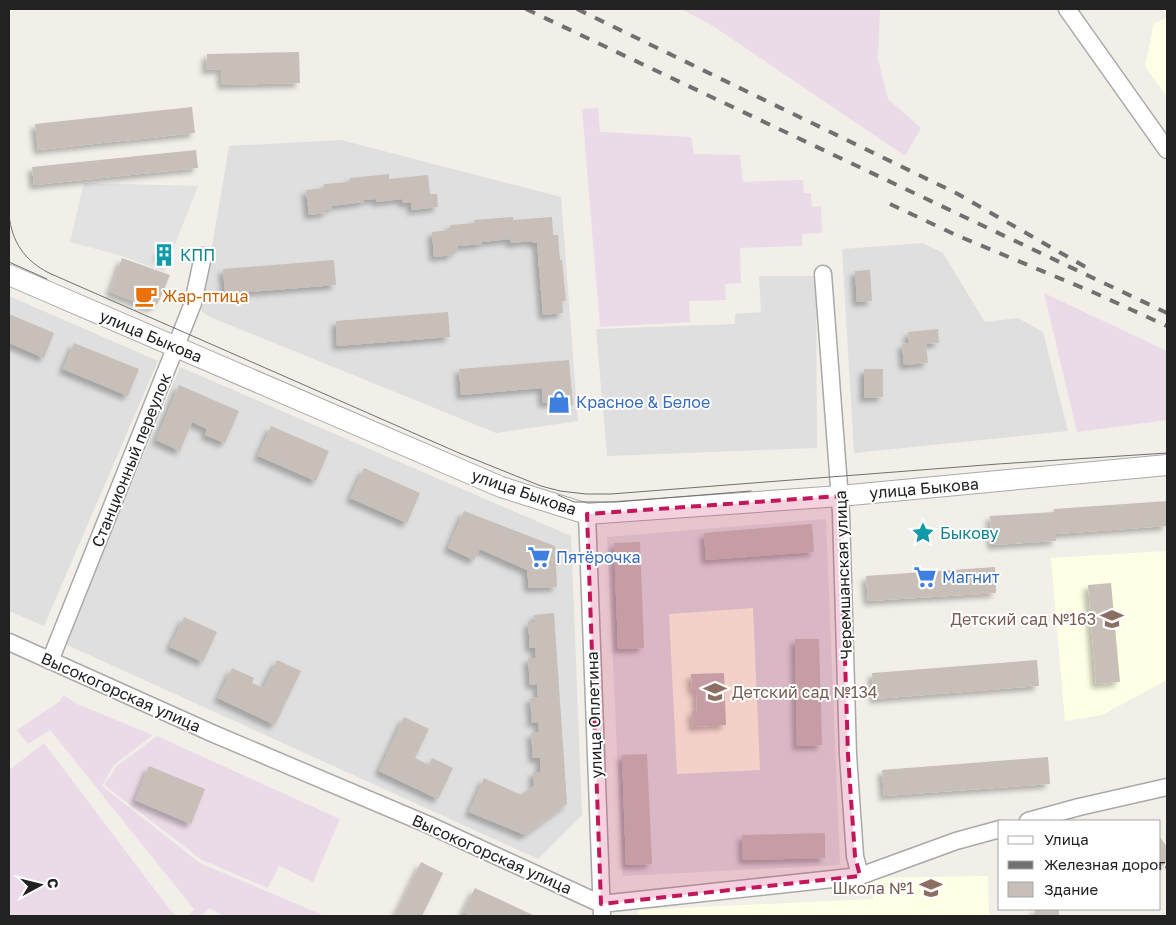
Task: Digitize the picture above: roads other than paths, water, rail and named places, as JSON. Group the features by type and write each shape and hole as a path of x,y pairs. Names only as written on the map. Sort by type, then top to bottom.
{"street":[{"path":"1067,9 1167,150"},
{"name":"Станционный переулок","path":"50,661 193,303 204,256"},
{"name":"Черемшанская улица","path":"823,274 840,496 848,755 855,856 860,876"},
{"name":"улица Быкова","path":"9,276 501,487 587,514 840,496 1167,465"},
{"name":"улица Оплетина","path":"587,514 602,910"},
{"name":"Высокогорская улица","path":"9,642 214,734 429,825 602,910"},
{"path":"1032,820 1167,787"},
{"path":"602,910 860,876 956,842 998,830"}],"tram line":[{"path":"9,215 16,242 26,256 49,273 459,453 541,486 560,491 611,494 1167,453"},
{"path":"9,262 47,279"},
{"path":"558,495 574,502 616,502 751,491"}],"railway":[{"path":"526,9 1167,313"},
{"path":"577,9 956,193 1089,269"},
{"path":"890,204 956,235 1095,293 1167,326"}],"place":[{"name":"КПП","path":"164,255"},
{"name":"Жар-птица","path":"146,296"},
{"name":"Красное & Белое","path":"559,402"},
{"name":"Быкову","path":"923,533"},
{"name":"Пятёрочка","path":"539,557"},
{"name":"Магнит","path":"925,577"},
{"name":"Детский сад №163","path":"1112,619"},
{"name":"Детский сад №134","path":"715,692"},
{"name":"Школа №1","path":"931,888"}]}
